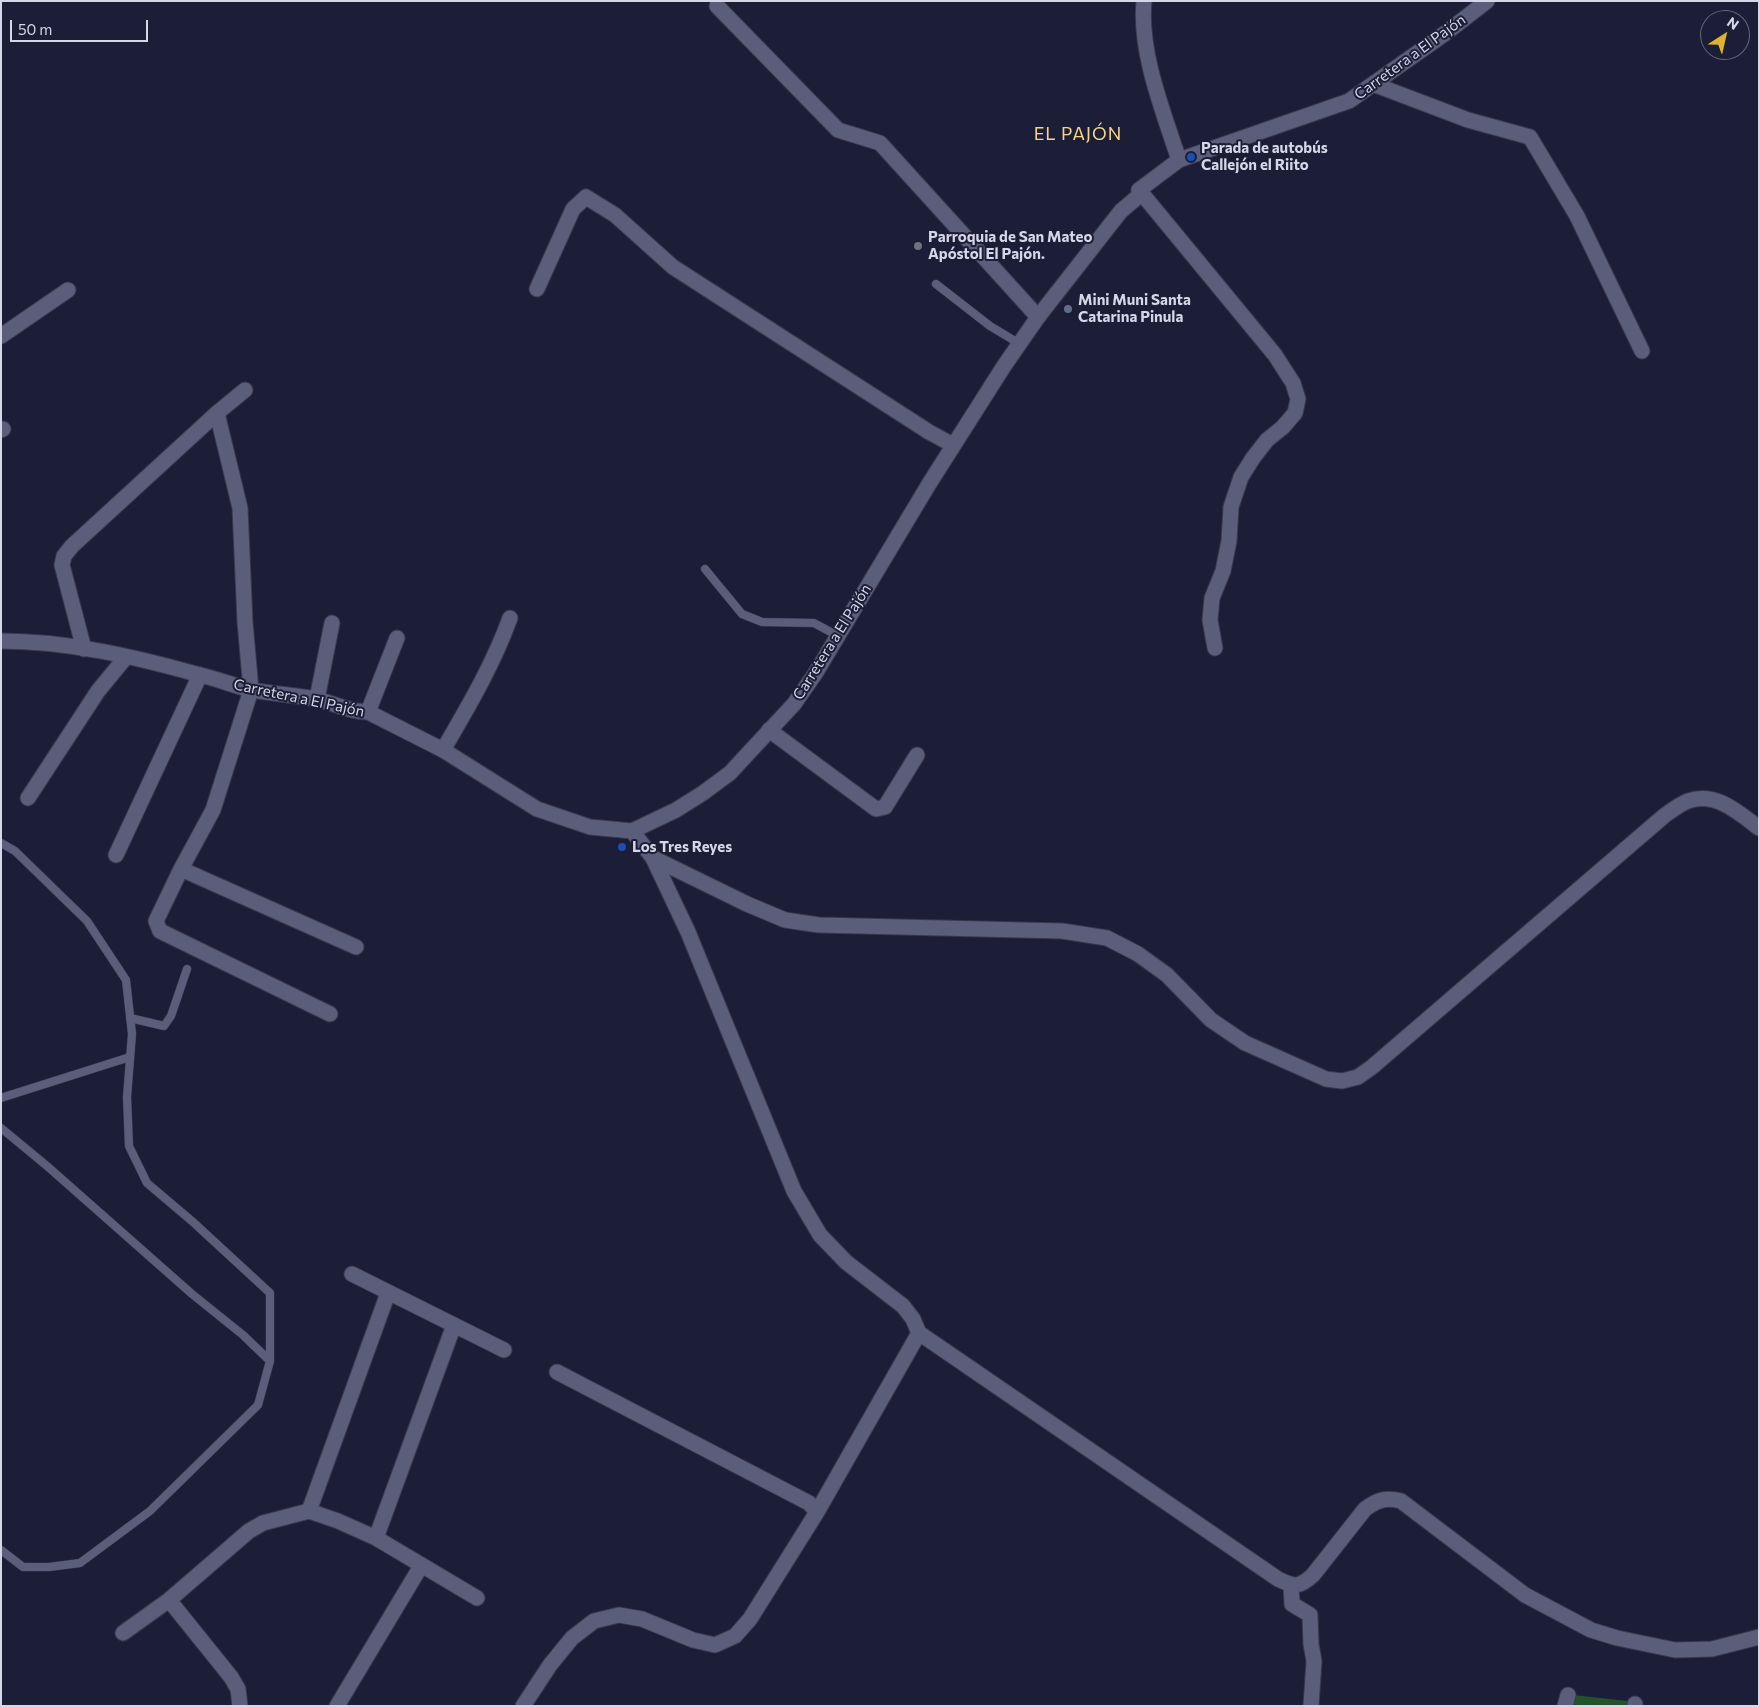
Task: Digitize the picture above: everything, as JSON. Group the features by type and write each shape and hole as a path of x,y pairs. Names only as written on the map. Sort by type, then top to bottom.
{"street":[{"path":"1144,1 1142,20 1153,80 1179,160"},
{"name":"Carretera a El Pajón","path":"1,641 21,641 84,649 126,657 251,690 317,699 357,712 368,712 443,750 537,810 590,827 632,831 676,810 730,773 794,704 815,674 953,446 1038,317 1121,211 1140,195 1139,190 1179,160 1349,101 1447,32 1487,1"},
{"path":"717,6 838,130 880,143 1038,317"},
{"path":"1373,84 1468,120 1530,137 1577,216 1642,351"},
{"path":"1139,190 1275,355 1293,383 1298,399 1295,413 1283,427 1267,440 1241,477 1231,507 1229,541 1223,571 1212,598 1210,620 1215,648"},
{"path":"537,289 573,209 586,197 615,215 673,267 953,446"},
{"path":"1,336 68,290"},
{"path":"84,649 62,565 64,556 72,546 217,413 245,390"},
{"path":"217,413 240,508 245,622 251,690 213,810 181,869 156,922 160,931 330,1014"},
{"path":"443,750 482,684 502,642 510,618"},
{"path":"317,699 332,623"},
{"path":"368,712 397,638"},
{"path":"28,798 98,692 126,657"},
{"path":"116,855 200,675"},
{"path":"769,730 876,809 885,807 917,754"},
{"path":"653,858 746,904 785,920 819,924 1062,931 1107,938 1138,954 1167,975 1211,1020 1245,1043 1326,1079 1342,1081 1358,1077 1372,1067 1664,816 1688,801 1709,798 1733,808 1759,828"},
{"path":"632,831 653,858 688,932 794,1191 820,1235 846,1262 903,1306 912,1318 919,1333 1278,1579 1291,1585 1305,1582 1313,1575 1365,1509 1374,1502 1392,1499 1401,1501 1525,1595 1591,1630 1617,1638 1675,1650 1712,1649 1759,1637"},
{"path":"181,869 356,947"},
{"path":"352,1274 504,1350"},
{"path":"309,1511 388,1292"},
{"path":"376,1538 454,1325"},
{"path":"523,1706 550,1665 572,1638 594,1621 619,1615 642,1619 693,1640 715,1645 734,1636 750,1619 817,1512 919,1333"},
{"path":"557,1372 809,1503 817,1512"},
{"path":"123,1633 169,1600 262,1523 309,1511 338,1521 376,1538 477,1598"},
{"path":"337,1706 421,1566"},
{"path":"1291,1585 1292,1604 1310,1615 1311,1644 1314,1661 1311,1706"},
{"path":"169,1600 231,1677 238,1688 240,1706"}],"lane":[{"path":"936,284 990,326 1020,344"},
{"path":"705,569 742,614 762,622 814,622 838,636"},
{"path":"1,843 15,851 86,921 126,980 132,1034 127,1097 129,1146 147,1183 193,1222 270,1293 270,1361 258,1405 150,1511 80,1563 49,1568 22,1567 1,1550"},
{"path":"130,1018 164,1026 171,1016 187,970"},
{"path":"1,1098 130,1057"},
{"path":"1,1128 192,1294 243,1335 270,1361"}],"green space":[{"path":"1573,1695 1628,1701 1628,1706 1570,1706"}],"place":[{"name":"Parada de autobús Callejón el Riito","path":"1191,157"},
{"name":"Parroquia de San Mateo Apóstol El Pajón.","path":"918,246"},
{"name":"Mini Muni Santa Catarina Pinula","path":"1068,309"},
{"name":"Los Tres Reyes","path":"622,847"}],"district":[{"name":"EL PAJÓN","path":"1078,134"}]}
